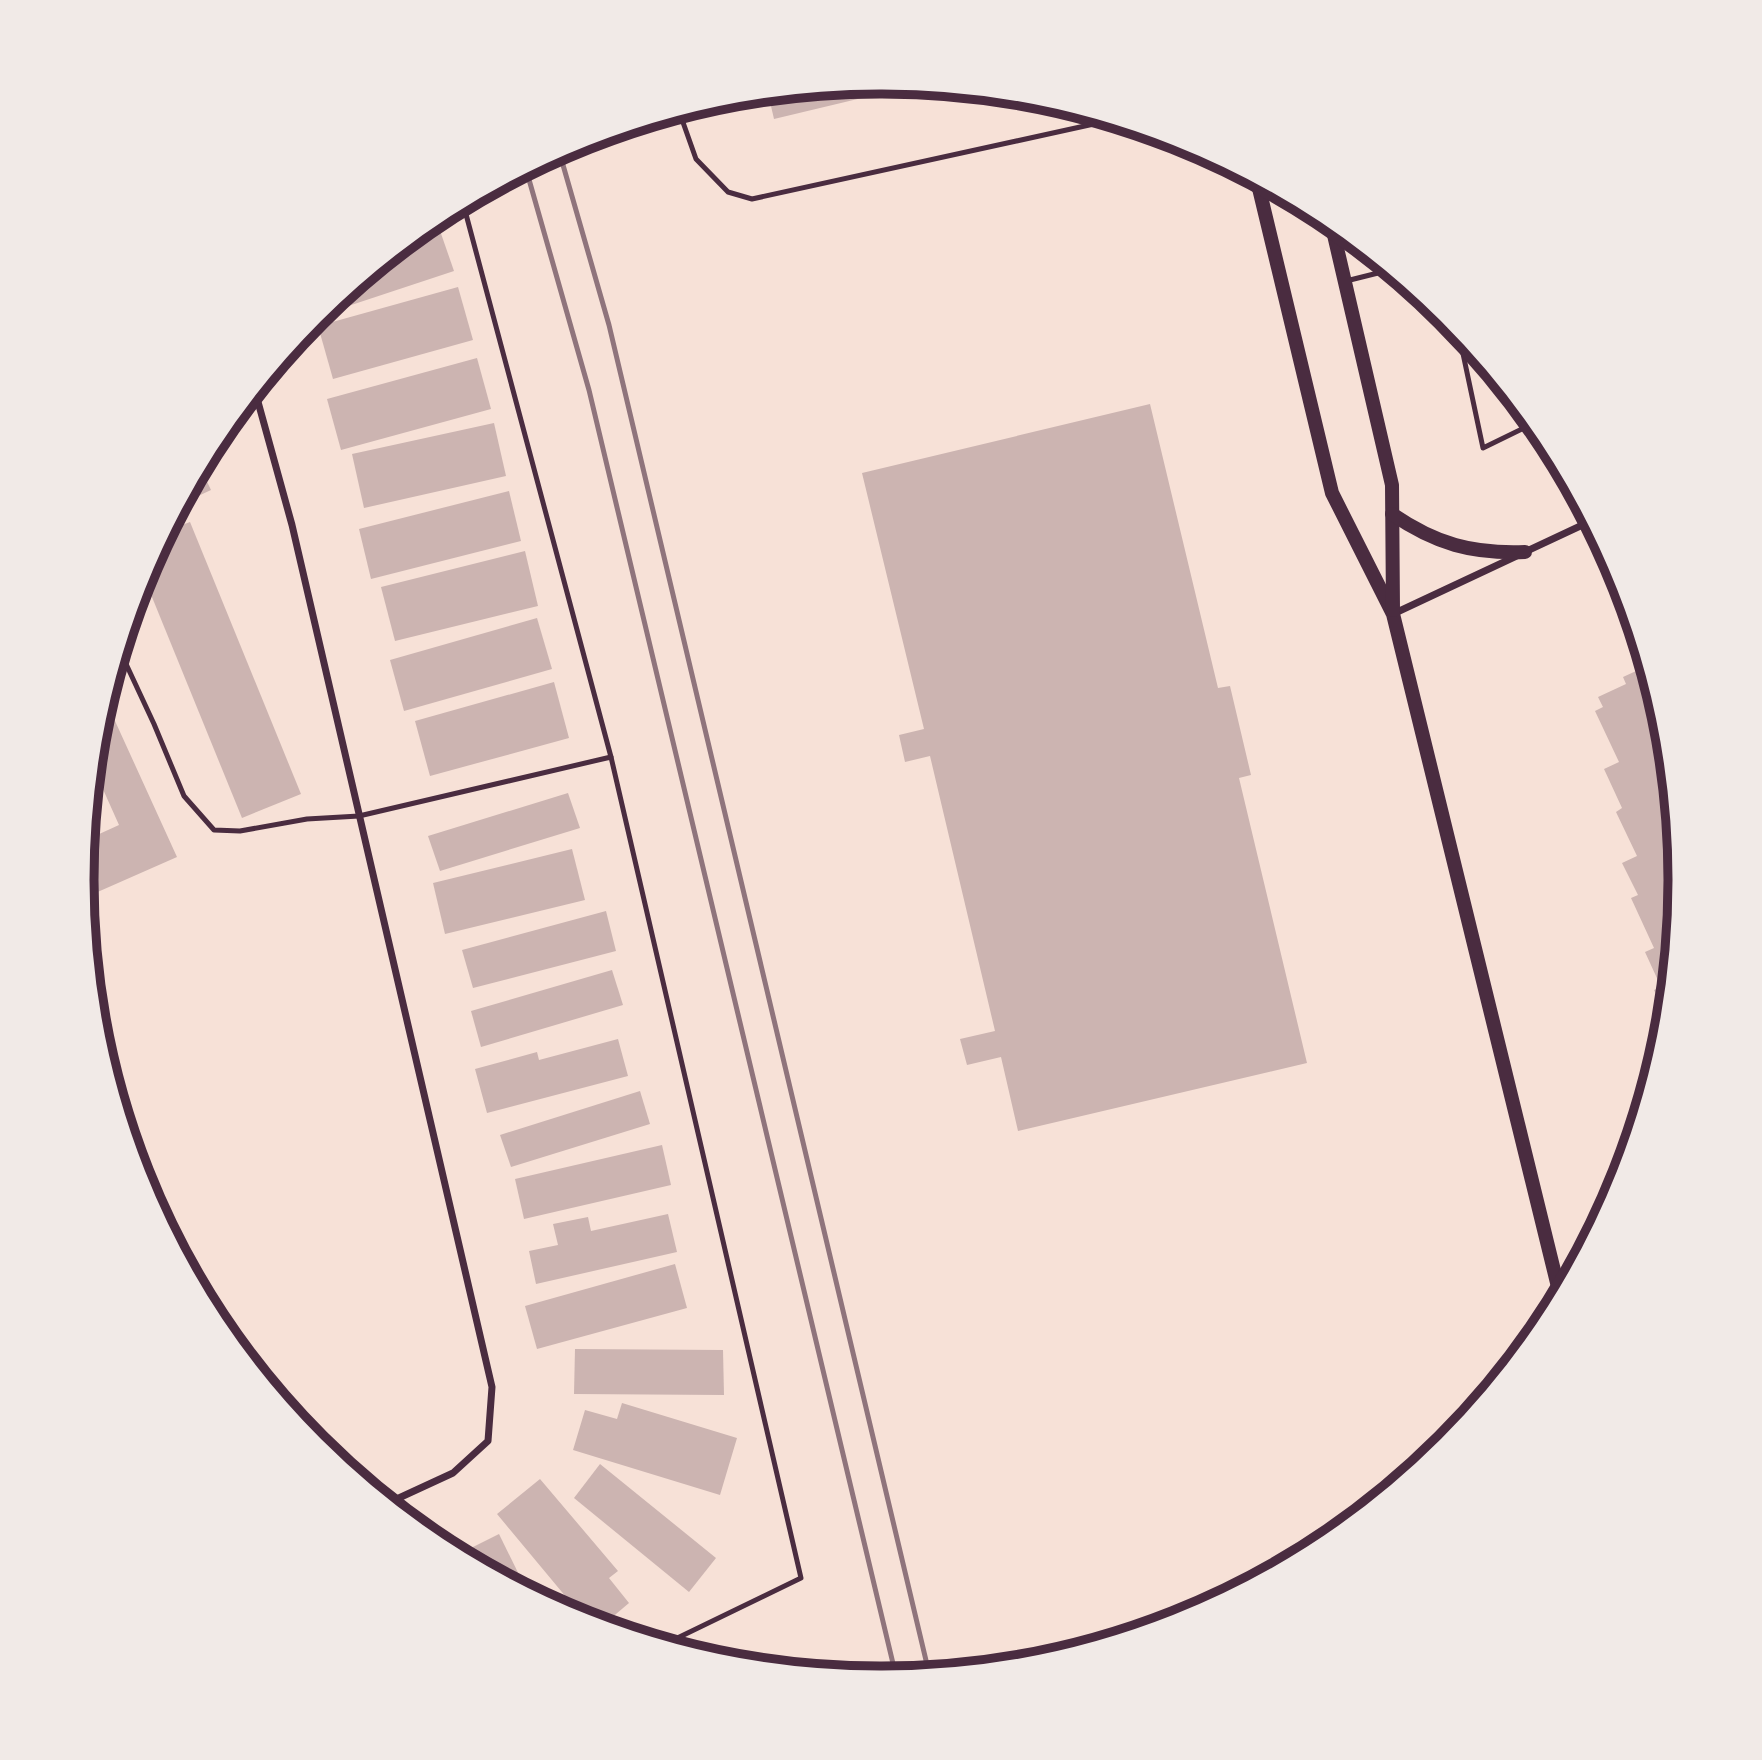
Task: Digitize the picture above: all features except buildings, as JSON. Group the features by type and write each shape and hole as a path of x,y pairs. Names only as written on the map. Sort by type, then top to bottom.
{"main road":[{"path":"1260,192 1332,493 1393,614 1557,1281"},
{"path":"1335,239 1392,485 1393,614"},
{"path":"1392,514 1434,539 1457,547 1480,552 1525,552"}],"street":[{"path":"258,401 292,525 492,1387 488,1441 453,1473 397,1499"},
{"path":"1393,614 1582,526"}],"lane":[{"path":"682,120 696,159 728,192 752,199 1094,124"},
{"path":"466,213 611,758 801,1577 676,1639"},
{"path":"1345,281 1380,273"},
{"path":"1466,355 1483,448 1524,428"},
{"path":"125,663 184,796 214,830 240,831 307,819 359,816 611,758"}],"railway":[{"path":"562,162 609,325 927,1664"},
{"path":"529,178 589,390 893,1665"}]}
